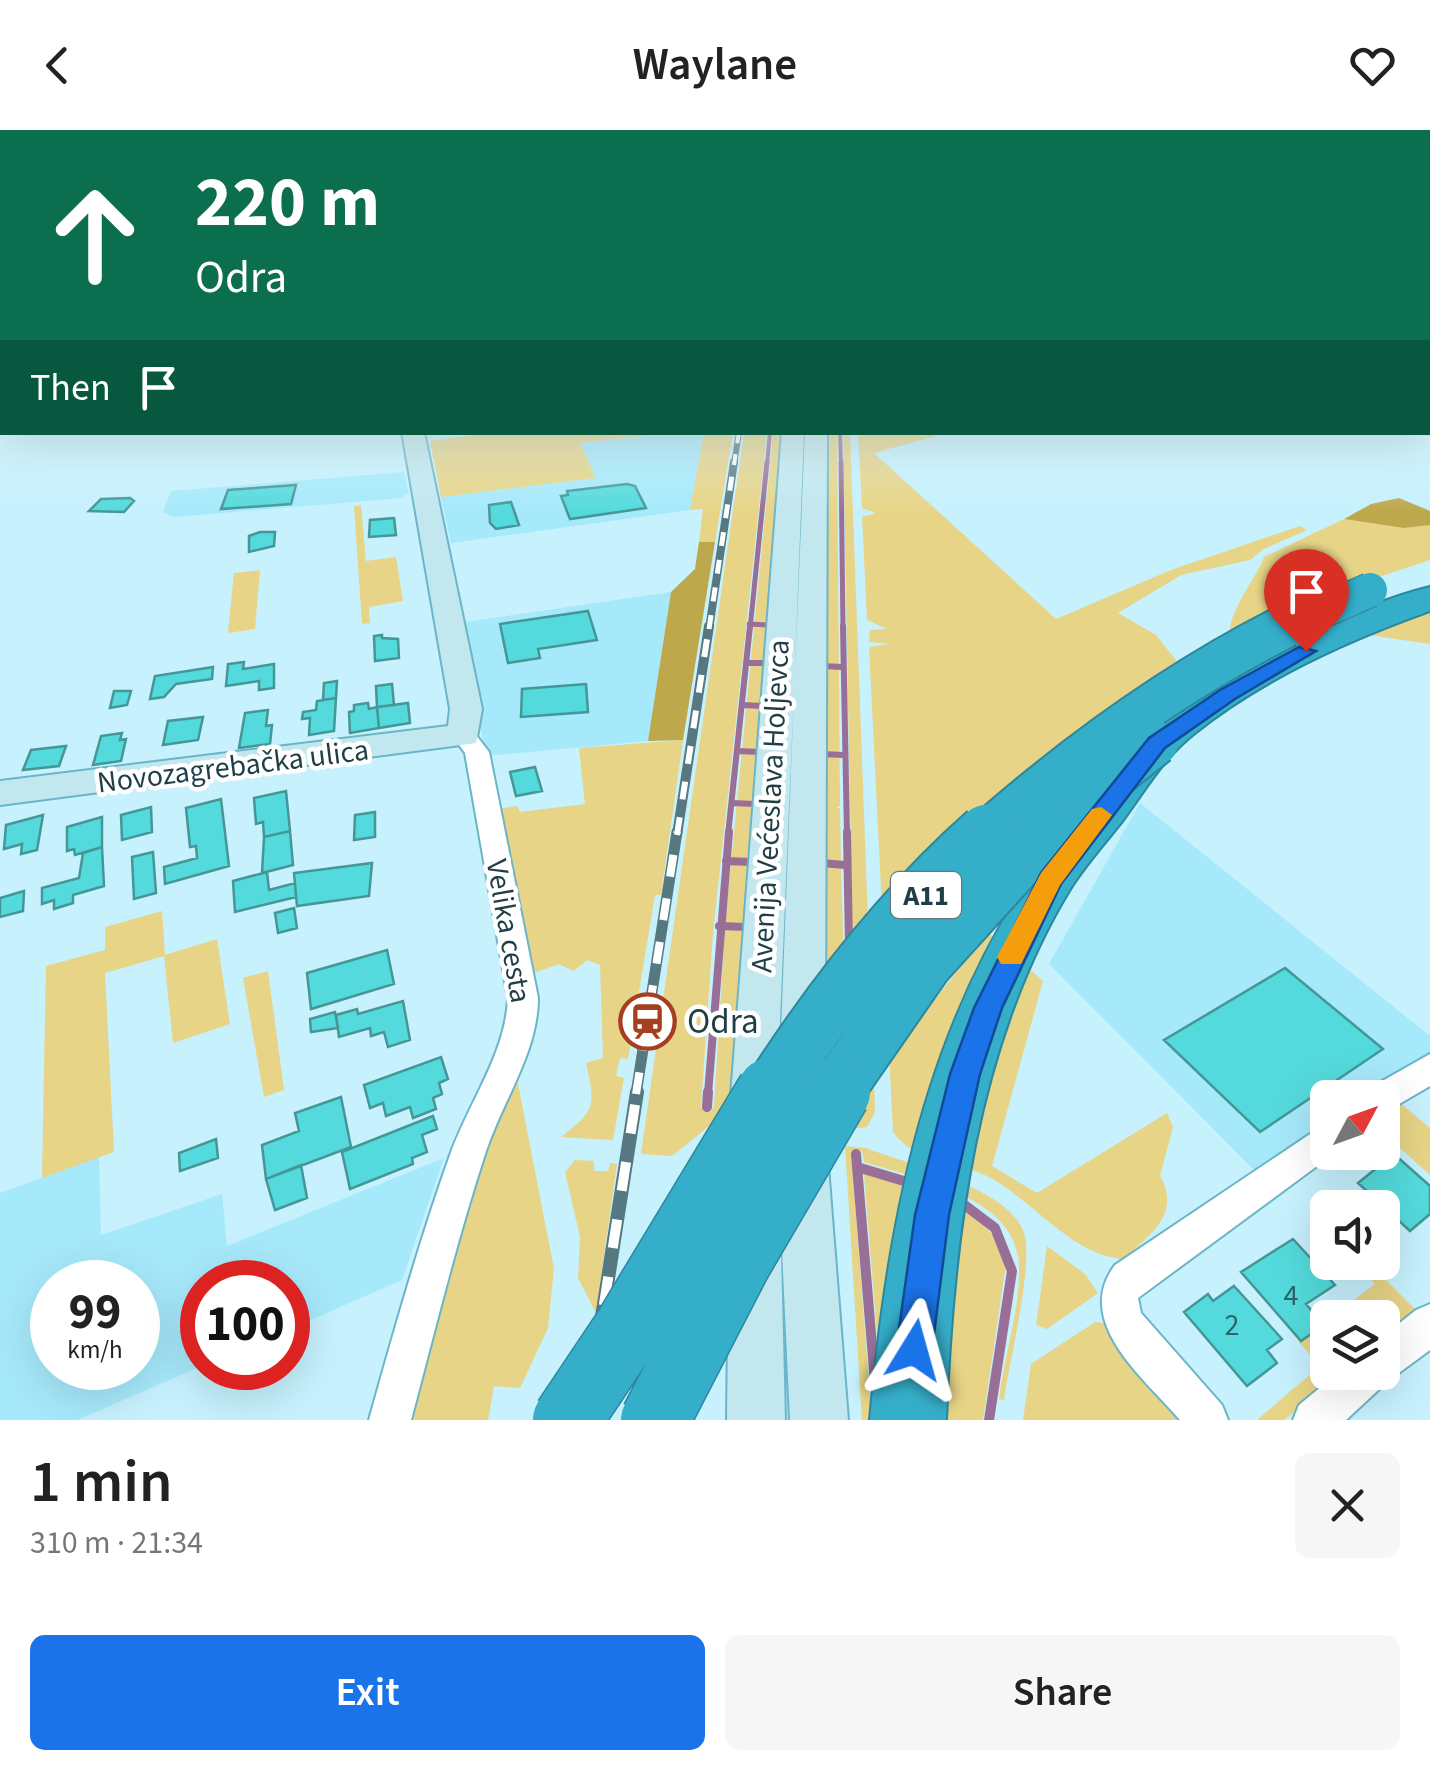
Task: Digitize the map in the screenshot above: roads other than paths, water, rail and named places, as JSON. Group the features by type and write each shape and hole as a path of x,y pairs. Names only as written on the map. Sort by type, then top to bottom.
{"highway":[{"name":"A11","path":"655,1420 740,1252 805,1139 906,989 1042,834 1157,743 1283,663 1400,598 1430,571"},
{"name":"A11","path":"586,1420 623,1344 734,1148 794,1056 863,967 965,855 1052,774 1151,701 1248,644 1400,598"},
{"path":"908,1420 932,1215 965,1074 1020,936 1050,880 1157,743"},
{"path":"567,1420 623,1344"}],"main road":[{"name":"Velika cesta","path":"414,435 466,709 464,735"},
{"name":"Avenija Većeslava Holjevca","path":"756,1420 753,1124 792,435"},
{"name":"Avenija Većeslava Holjevca","path":"816,435 800,1132 818,1420"},
{"name":"Novozagrebačka ulica","path":"0,793 464,735"}],"street":[{"name":"Velika cesta","path":"390,1420 470,1148 523,1024 522,998 477,752 464,735"},
{"path":"1400,1087 1430,1068"},
{"path":"1207,1420 1127,1327 1118,1310 1118,1298 1129,1279 1310,1151"},
{"path":"1400,1348 1430,1324"},
{"path":"1314,1420 1350,1390"}],"waterway":[{"path":"767,465 770,435"},
{"path":"840,435 841,465"},
{"path":"751,624 767,462"},
{"path":"841,462 843,629"},
{"path":"750,629 751,624"},
{"path":"751,624 769,625"},
{"path":"746,663 750,626"},
{"path":"843,626 847,835"},
{"path":"728,835 746,663"},
{"path":"746,663 766,663"},
{"path":"822,666 842,667"},
{"path":"742,705 763,706"},
{"path":"738,751 759,752"},
{"path":"821,754 844,755"},
{"path":"732,803 755,804"},
{"path":"727,861 729,832"},
{"path":"847,832 849,946"},
{"path":"721,926 727,861"},
{"path":"727,861 751,862"},
{"path":"821,863 845,865"},
{"path":"708,1094 721,926"},
{"path":"721,926 746,927"},
{"path":"707,1107 708,1092"},
{"path":"856,1154 857,1167"},
{"path":"857,1167 914,1184"},
{"path":"857,1167 875,1382"},
{"path":"958,1200 995,1228 1012,1271 989,1420"}],"railway":[{"path":"734,465 739,435"},
{"path":"709,629 734,462"},
{"path":"677,835 709,626"},
{"path":"636,1094 677,832"},
{"path":"586,1420 637,1092"}],"place":[{"name":"Odra","path":"648,1021"}]}
